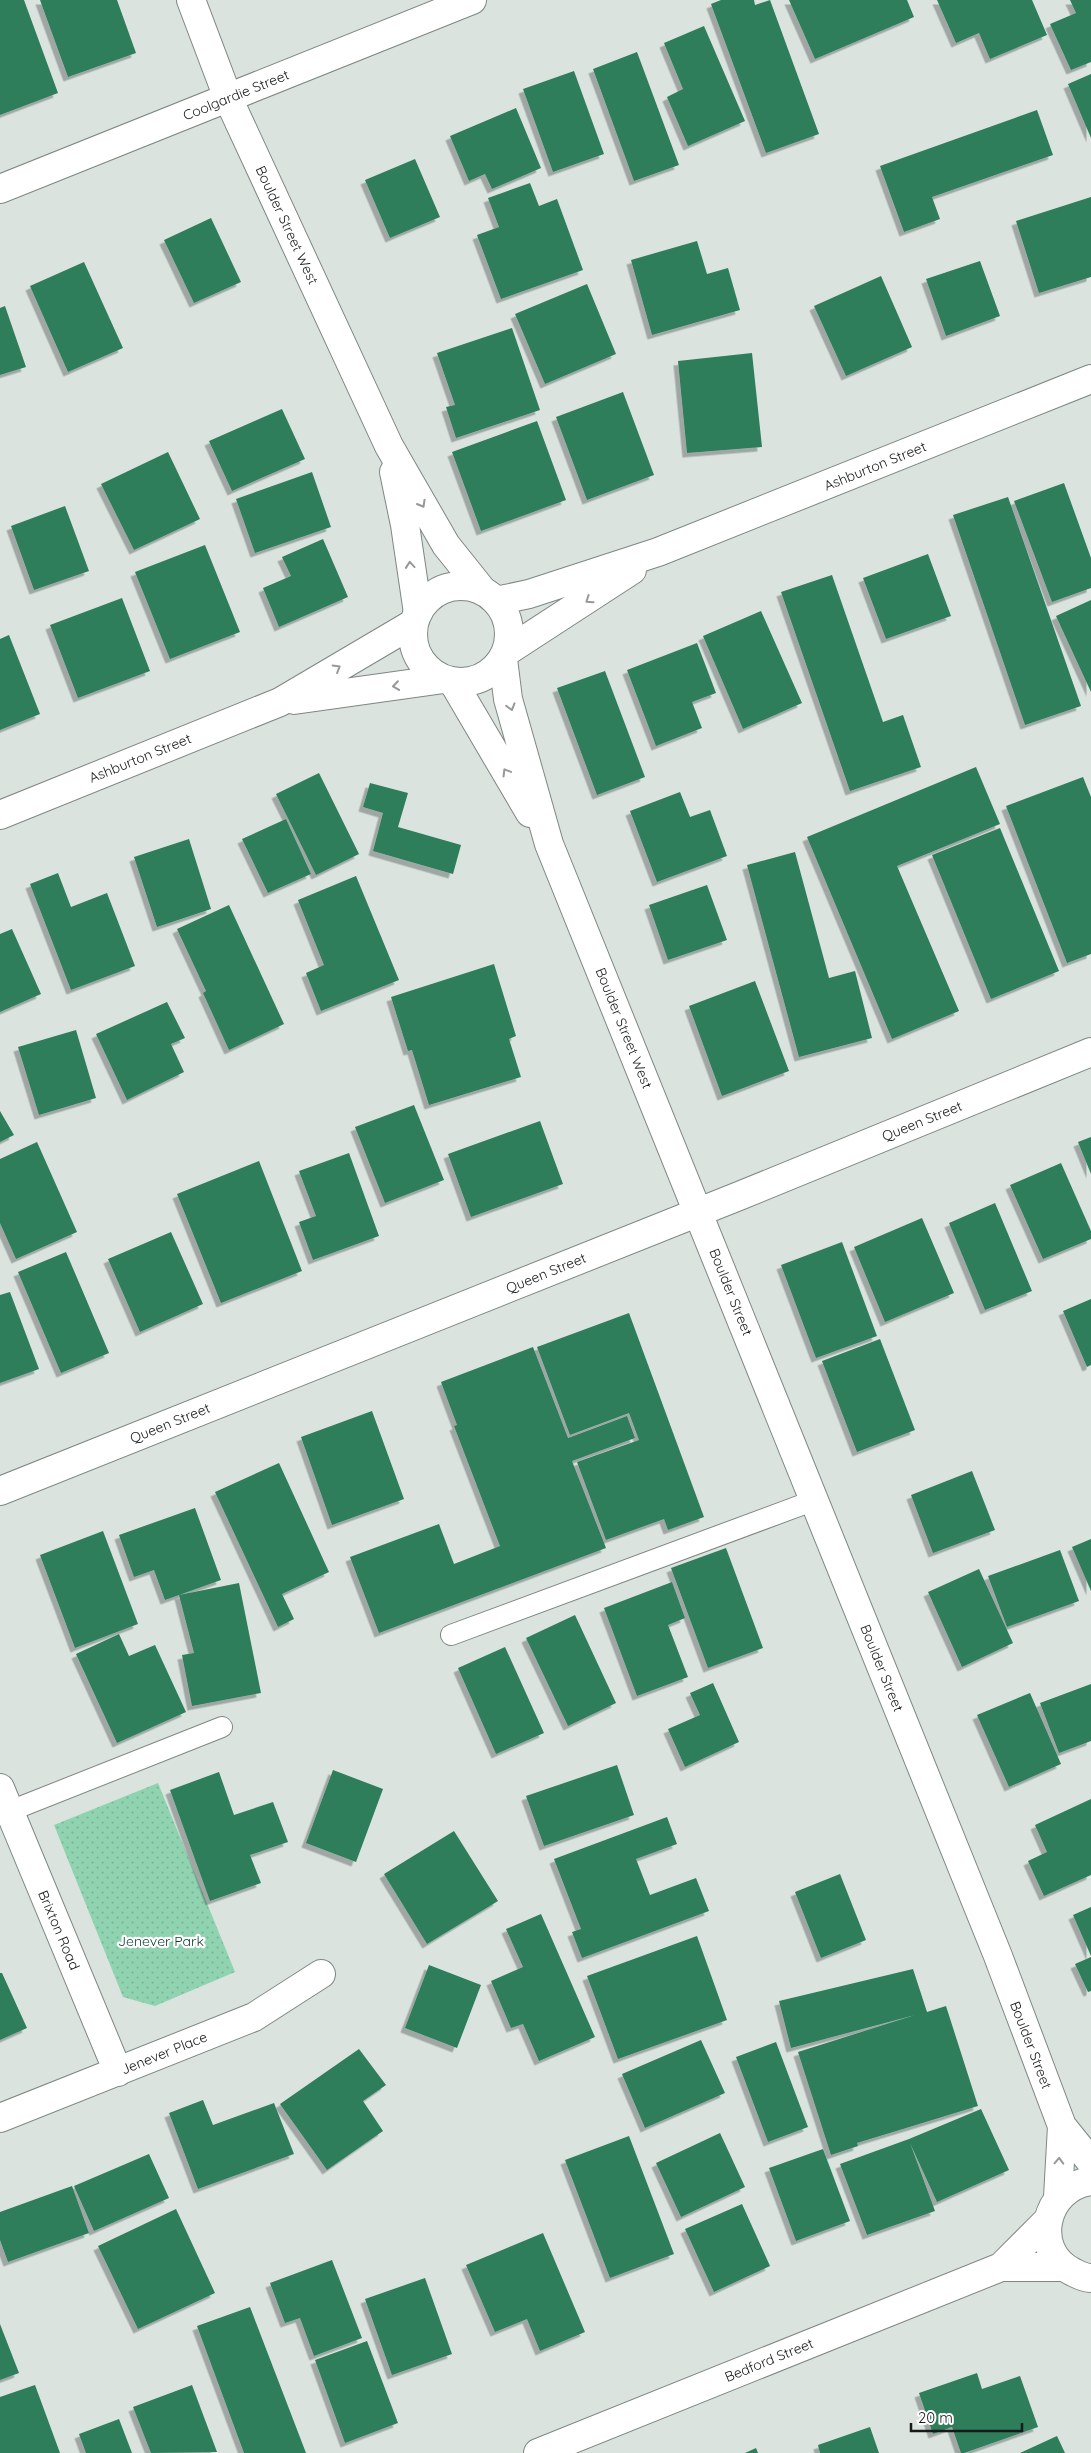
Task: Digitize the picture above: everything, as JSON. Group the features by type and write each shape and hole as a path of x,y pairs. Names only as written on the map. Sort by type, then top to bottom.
{"street":[{"name":"Boulder Street West","path":"191,0 228,98 389,446 446,545 489,596"},
{"name":"Coolgardie Street","path":"0,190 472,0"},
{"name":"Ashburton Street","path":"489,596 529,594 658,552 1091,379"},
{"name":"Boulder Street West","path":"389,446 405,525 416,618"},
{"name":"Ashburton Street","path":"505,655 658,552"},
{"path":"464,586 489,596 504,612 509,625 510,639 505,655 487,675 476,680 448,681 432,672 422,662 416,650 413,637 416,618 434,594 445,589 464,586"},
{"name":"Ashburton Street","path":"0,815 280,702 416,618"},
{"name":"Boulder Street West","path":"505,655 508,699 549,844 699,1212"},
{"name":"Boulder Street West","path":"448,681 549,844"},
{"name":"Ashburton Street","path":"280,702 448,681"},
{"name":"Queen Street","path":"0,1491 699,1212 1091,1052"},
{"name":"Boulder Street","path":"699,1212 998,1956 1062,2126 1091,2162"},
{"name":"Brixton Road","path":"5,1799 118,2072"},
{"name":"Jenever Place","path":"0,2118 254,2017 321,1974"},
{"name":"Boulder Street","path":"1062,2126 1049,2246 1083,2277"},
{"name":"Bedford Street","path":"538,2453 1001,2267 1052,2209 1079,2182 1091,2181"},
{"name":"Bedford Street","path":"1001,2267 1083,2277"}],"lane":[{"path":"451,1635 815,1500"},
{"path":"5,1799 222,1727"}],"green space":[{"name":"Jenever Park","path":"158,1783 235,1972 155,2006 123,1997 54,1825"}],"building":[{"path":"0,0 24,0 58,93 0,115"},
{"path":"40,0 117,0 136,53 68,77"},
{"path":"721,0 754,0 755,5 770,0 819,134 766,153 711,4"},
{"path":"789,0 907,0 914,17 815,59"},
{"path":"937,0 1032,0 1047,35 990,59 979,33 956,43"},
{"path":"1070,0 1091,0 1091,62 1071,70 1050,24 1076,13"},
{"path":"704,26 745,121 688,146 667,97 683,89 664,43"},
{"path":"637,52 679,165 634,181 593,69"},
{"path":"574,71 604,154 553,172 523,89"},
{"path":"1091,74 1091,138 1068,84"},
{"path":"516,108 541,168 492,189 485,174 469,181 450,136"},
{"path":"1037,110 1053,155 932,197 940,219 904,232 880,166"},
{"path":"415,159 440,217 390,238 365,180"},
{"path":"530,183 539,206 557,199 583,270 501,299 477,235 499,227 488,198"},
{"path":"1091,197 1091,277 1039,293 1016,221"},
{"path":"211,218 241,282 194,303 164,240"},
{"path":"697,241 707,274 728,268 740,310 652,335 631,260"},
{"path":"980,261 1000,316 946,336 926,279"},
{"path":"84,262 123,348 68,372 30,286"},
{"path":"881,276 912,347 846,376 814,306"},
{"path":"587,284 616,354 545,384 515,314"},
{"path":"5,306 26,367 0,375 0,308"},
{"path":"512,328 540,410 456,438 446,407 455,405 437,353"},
{"path":"752,353 762,447 687,453 678,361"},
{"path":"623,392 654,475 587,500 556,417"},
{"path":"282,409 305,459 232,491 209,441"},
{"path":"537,421 566,500 481,531 452,452"},
{"path":"168,452 200,519 134,550 101,484"},
{"path":"312,472 331,527 255,553 236,499"},
{"path":"1064,483 1091,558 1091,588 1052,602 1014,501"},
{"path":"1008,497 1081,706 1025,725 953,515"},
{"path":"65,506 89,571 34,590 11,526"},
{"path":"323,539 348,597 279,627 263,588 291,576 282,557"},
{"path":"205,545 240,632 170,659 135,572"},
{"path":"928,554 951,616 886,639 863,578"},
{"path":"832,575 883,722 903,715 921,767 850,791 781,592"},
{"path":"122,598 150,671 78,698 50,625"},
{"path":"1091,600 1091,692 1056,616"},
{"path":"761,611 802,703 743,729 703,636"},
{"path":"9,635 40,714 0,730 0,639"},
{"path":"697,643 716,693 692,702 702,728 656,746 627,670"},
{"path":"605,671 645,777 597,795 557,688"},
{"path":"976,767 1000,824 897,866 959,1011 892,1039 807,837"},
{"path":"319,773 359,854 316,875 276,794"},
{"path":"1083,777 1091,797 1091,954 1067,963 1006,806"},
{"path":"370,783 408,793 398,827 461,845 453,874 373,851 383,813 363,807"},
{"path":"680,792 690,817 710,810 727,856 657,882 630,811"},
{"path":"286,819 311,874 268,893 242,839"},
{"path":"1000,828 1059,971 991,999 932,855"},
{"path":"189,839 211,909 157,927 134,857"},
{"path":"795,852 829,978 855,971 872,1038 799,1057 747,865"},
{"path":"58,873 71,907 107,893 135,966 71,990 30,884"},
{"path":"356,876 399,980 321,1011 306,973 324,965 298,900"},
{"path":"707,885 727,940 668,960 649,905"},
{"path":"229,905 284,1024 229,1050 203,993 206,991 177,929"},
{"path":"12,929 41,994 0,1012 0,934"},
{"path":"494,964 516,1036 509,1039 521,1077 429,1105 412,1050 408,1051 391,997"},
{"path":"755,981 789,1071 722,1096 689,1006"},
{"path":"167,1002 185,1038 171,1044 184,1072 127,1100 96,1034"},
{"path":"76,1030 96,1098 39,1115 18,1047"},
{"path":"414,1105 444,1180 385,1203 355,1127"},
{"path":"0,1111 14,1135 0,1142"},
{"path":"540,1121 563,1184 471,1217 448,1154"},
{"path":"1091,1137 1091,1174 1078,1142"},
{"path":"37,1142 77,1232 16,1259 0,1223 0,1159"},
{"path":"349,1153 379,1236 313,1260 299,1222 316,1216 299,1171"},
{"path":"259,1161 302,1271 221,1303 177,1194"},
{"path":"1061,1163 1091,1231 1091,1239 1043,1259 1010,1185"},
{"path":"995,1203 1032,1291 985,1310 949,1223"},
{"path":"922,1218 954,1293 885,1322 854,1247"},
{"path":"171,1232 203,1304 140,1332 108,1259"},
{"path":"842,1242 877,1336 816,1358 781,1265"},
{"path":"66,1252 109,1353 61,1373 18,1272"},
{"path":"10,1292 39,1369 0,1383 0,1295"},
{"path":"1091,1299 1091,1365 1087,1367 1063,1311"},
{"path":"629,1313 704,1517 668,1530 664,1519 606,1540 577,1462 639,1440 629,1413 570,1435 537,1347"},
{"path":"880,1339 915,1430 857,1452 822,1361"},
{"path":"533,1347 568,1438 627,1416 635,1438 572,1461 606,1548 379,1633 350,1557 439,1524 454,1564 500,1546 454,1426 457,1425 441,1382"},
{"path":"372,1411 404,1499 332,1525 301,1437"},
{"path":"279,1463 329,1572 282,1594 294,1619 278,1627 215,1492"},
{"path":"972,1471 995,1530 933,1553 911,1495"},
{"path":"195,1508 221,1580 165,1600 154,1570 134,1577 119,1535"},
{"path":"103,1531 138,1624 75,1648 40,1555"},
{"path":"1091,1539 1091,1591 1072,1547"},
{"path":"726,1548 763,1648 708,1668 671,1568"},
{"path":"1060,1550 1079,1601 1007,1627 988,1576"},
{"path":"979,1569 1013,1643 962,1667 928,1592"},
{"path":"672,1582 685,1618 668,1625 688,1677 637,1696 604,1608"},
{"path":"239,1583 261,1693 192,1706 182,1655 194,1653 179,1595"},
{"path":"575,1615 616,1703 568,1726 526,1638"},
{"path":"119,1634 129,1656 155,1645 186,1712 117,1743 76,1654"},
{"path":"505,1647 544,1733 496,1754 458,1668"},
{"path":"713,1683 739,1742 685,1767 668,1729 700,1715 690,1693"},
{"path":"1091,1684 1091,1741 1059,1753 1040,1703"},
{"path":"1030,1693 1061,1764 1009,1787 977,1715"},
{"path":"617,1765 634,1815 544,1846 526,1796"},
{"path":"333,1770 383,1789 356,1862 306,1843"},
{"path":"219,1772 234,1815 273,1802 288,1842 250,1855 261,1883 210,1901 170,1790"},
{"path":"1091,1799 1091,1875 1044,1896 1028,1861 1047,1852 1035,1825"},
{"path":"667,1817 677,1844 636,1859 650,1895 696,1878 709,1911 582,1958 572,1932 581,1929 554,1859"},
{"path":"454,1831 498,1901 427,1944 384,1874"},
{"path":"840,1874 866,1940 821,1958 795,1892"},
{"path":"1091,1907 1091,1956 1073,1915"},
{"path":"541,1914 595,2037 539,2061 523,2024 511,2028 491,1981 523,1967 506,1929"},
{"path":"697,1936 727,2020 618,2059 587,1976"},
{"path":"1091,1957 1091,1991 1088,1992 1075,1964"},
{"path":"429,1965 481,1985 457,2048 405,2028"},
{"path":"913,1969 927,2012 946,2006 978,2106 857,2143 858,2146 831,2155 798,2052 915,2015 791,2048 779,2001"},
{"path":"0,1973 2,1973 27,2028 0,2040"},
{"path":"701,2040 725,2093 645,2128 622,2074"},
{"path":"776,2042 808,2127 768,2142 736,2057"},
{"path":"359,2049 386,2085 363,2101 383,2131 327,2170 280,2104"},
{"path":"203,2100 213,2125 274,2103 294,2154 198,2189 169,2113"},
{"path":"981,2109 1009,2170 937,2202 910,2143 935,2211 867,2235 840,2164 909,2139"},
{"path":"720,2133 745,2187 681,2217 656,2163"},
{"path":"629,2136 674,2254 610,2278 565,2160"},
{"path":"823,2149 850,2221 796,2241 769,2168"},
{"path":"149,2154 169,2198 94,2231 74,2186"},
{"path":"72,2186 89,2233 8,2262 0,2240 0,2212"},
{"path":"742,2204 770,2266 714,2292 685,2229"},
{"path":"176,2209 215,2293 138,2329 98,2246"},
{"path":"543,2233 585,2332 540,2351 527,2319 495,2332 466,2265"},
{"path":"332,2260 362,2338 314,2356 300,2318 285,2323 270,2283"},
{"path":"425,2278 452,2354 392,2375 365,2299"},
{"path":"250,2307 306,2453 244,2453 197,2326"},
{"path":"0,2324 19,2373 0,2380"},
{"path":"367,2341 398,2423 345,2443 315,2360"},
{"path":"977,2373 982,2389 1020,2376 1038,2427 961,2453 952,2427 933,2434 919,2393"},
{"path":"35,2385 60,2453 0,2453 0,2397"},
{"path":"192,2385 217,2452 151,2453 133,2407"},
{"path":"119,2419 132,2453 86,2453 79,2434"},
{"path":"870,2427 879,2453 820,2453 818,2445"},
{"path":"1057,2436 1065,2453 1020,2453"},
{"path":"756,2448 758,2453 745,2453"}]}
